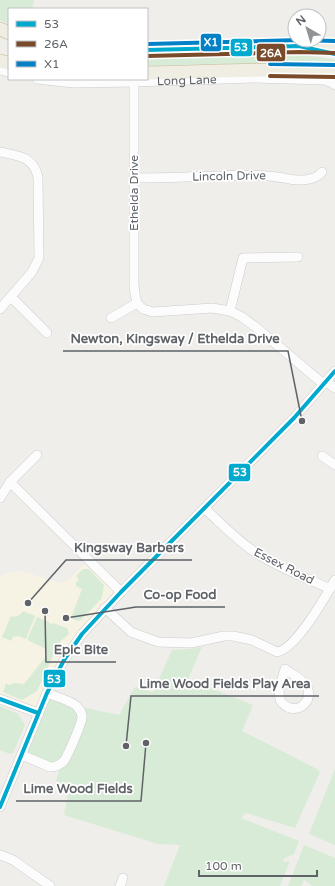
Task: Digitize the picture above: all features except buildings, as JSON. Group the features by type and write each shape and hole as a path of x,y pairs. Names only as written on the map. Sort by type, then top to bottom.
{"highway":[{"path":"148,50 287,46"},
{"name":"Long Lane","path":"148,73 309,69 335,71"}],"street":[{"path":"308,48 335,54"},
{"name":"Long Lane","path":"46,80 73,83 254,78 324,80 335,86"},
{"name":"Ethelda Drive","path":"134,82 134,284 137,303"},
{"path":"0,152 25,158 32,163 36,169 38,177 38,258 32,272 0,309"},
{"name":"Lincoln Drive","path":"134,178 263,175 301,180 311,179 322,172"},
{"path":"230,311 243,258 298,257"},
{"path":"11,297 47,333"},
{"path":"111,318 137,303 143,309 153,312 212,308 230,311 247,321 321,382 335,388"},
{"path":"0,807 38,713 73,645 105,608 299,414 335,371"},
{"path":"0,498 10,482 37,455"},
{"path":"322,456 335,465"},
{"path":"10,482 121,592"},
{"name":"Essex Road","path":"204,508 257,554 330,589"},
{"path":"277,652 285,650 311,620 335,580"},
{"path":"105,608 132,632 154,641 191,643 224,636 233,636 252,640 277,652 285,668"},
{"path":"22,755 50,767 59,765 63,762 79,727 82,715 76,706 47,694"},
{"path":"0,699 38,713"},
{"path":"0,855 13,860 50,886"}],"shaded area":[{"path":"89,559 121,592 82,634 38,713 0,697 0,577 7,573 22,571 60,583 67,581"}],"green space":[{"path":"0,0 34,0 32,8 8,8 8,24 0,20"},
{"path":"294,53 335,60 335,66 148,69 148,58"},
{"path":"83,569 89,569 104,585 102,598 81,620 78,621 71,618 82,589 76,586 76,582 79,580 76,576"},
{"path":"23,611 35,616 26,639 18,636 13,637 11,641 2,637 11,616 18,616"},
{"path":"37,617 49,623 67,628 69,634 61,641 37,691 22,700 3,692 6,683 9,685 15,683 24,684 47,655 46,649 27,640"},
{"path":"202,647 188,679 253,705 242,731 315,768 320,772 295,828 246,813 241,818 299,841 294,854 283,859 284,862 290,861 280,886 164,886 180,845 158,844 64,815 69,790 56,781 61,764 58,766 22,755 47,693 76,706 119,715 135,687 153,692 172,650"},
{"path":"0,706 18,714 25,725 13,753 10,754 0,750"},
{"path":"335,769 335,845 309,834"},
{"path":"304,845 335,858 335,886 312,886 304,880 301,886 288,886"}],"transit line":[{"name":"X1","path":"148,44 299,40 335,41"},
{"name":"53","path":"148,50 299,46 335,54"},
{"name":"26A","path":"148,56 299,52 335,53"},
{"name":"X1","path":"270,64 335,65"},
{"name":"26A","path":"270,76 335,77"},
{"name":"53","path":"0,807 47,693 64,660 82,634 121,592 294,418 335,371"},
{"name":"53","path":"0,699 38,713"}],"place":[{"name":"Newton, Kingsway / Ethelda Drive","path":"302,421"},
{"name":"Kingsway Barbers","path":"28,603"},
{"name":"Epic Bite","path":"45,611"},
{"name":"Co-op Food","path":"66,618"},
{"name":"Lime Wood Fields","path":"146,743"},
{"name":"Lime Wood Fields Play Area","path":"126,746"}]}
